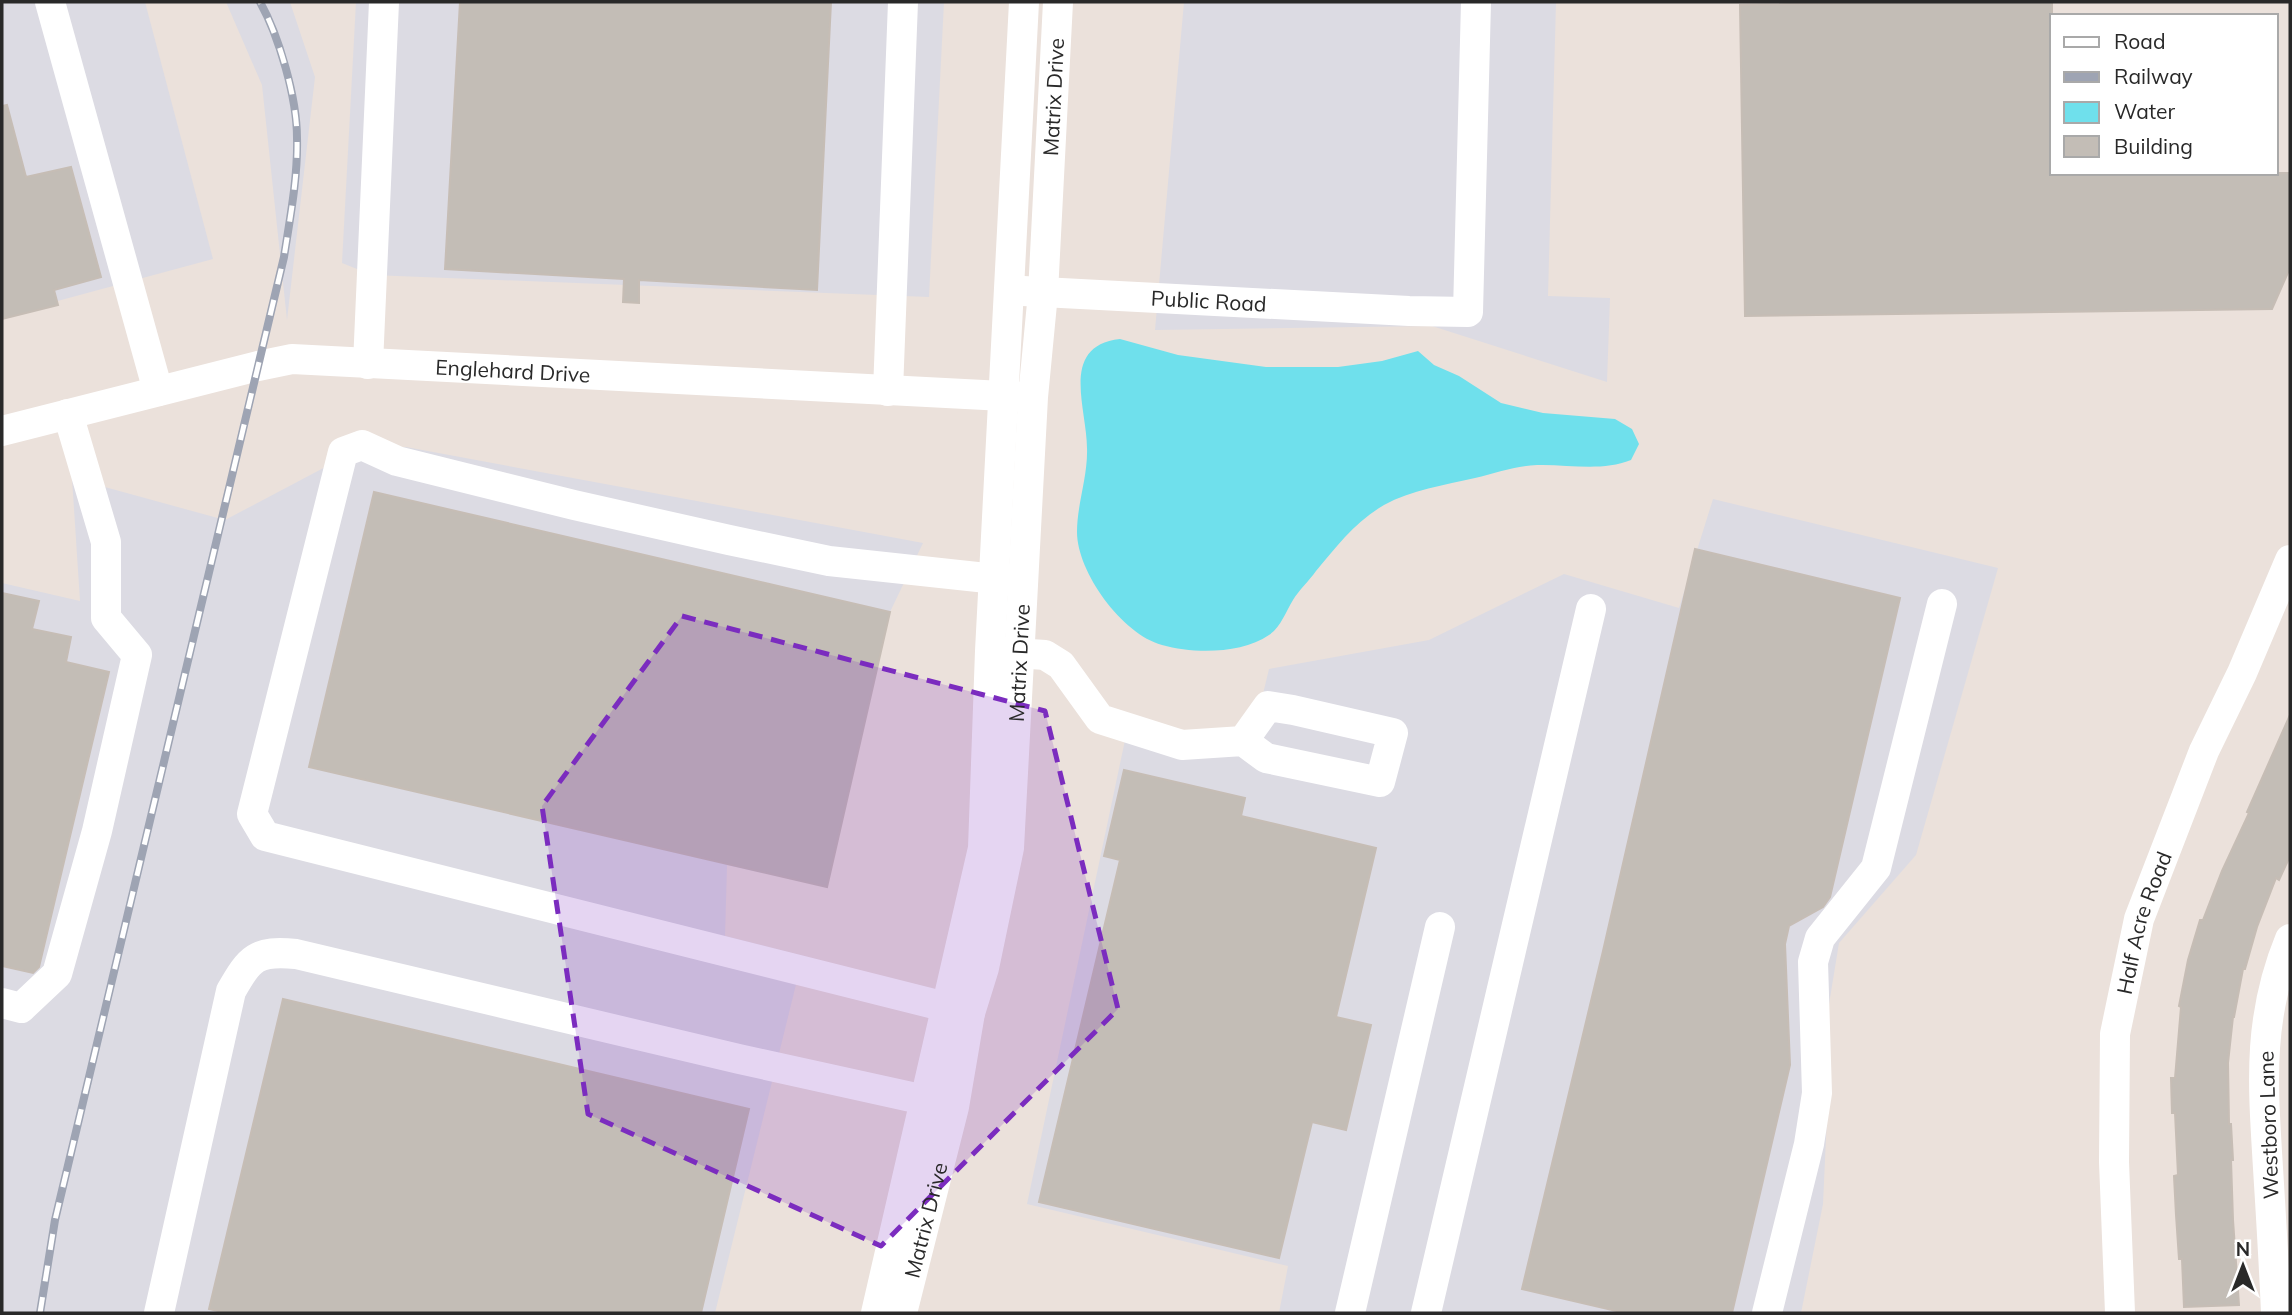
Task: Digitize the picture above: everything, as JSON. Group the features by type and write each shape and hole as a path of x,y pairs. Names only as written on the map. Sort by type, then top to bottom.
{"street":[{"path":"50,2 158,391"},
{"path":"368,364 384,2"},
{"path":"888,391 902,2"},
{"name":"Matrix Drive","path":"902,1313 958,1010 984,968 1009,848 1004,653 1019,396 1009,289 1024,2"},
{"name":"Matrix Drive","path":"1019,396 1043,293 1058,2"},
{"name":"Public Road","path":"1009,289 1043,293 1468,312 1476,2"},
{"name":"Englehard Drive","path":"2,430 292,359 1019,396"},
{"path":"2,1003 21,1008 57,974 97,831 137,655 106,618 106,542 68,414"},
{"path":"958,1010 265,836 252,814 343,452 362,445 397,461 729,540 829,561 1009,581"},
{"name":"Half Acre Road","path":"2120,1313 2114,1161 2115,1034 2139,919 2204,751 2242,673 2290,559"},
{"path":"1767,1313 1809,1144 1818,1093 1813,962 1820,938 1876,868 1942,604"},
{"path":"1426,1313 1591,609"},
{"path":"1004,653 1045,655 1061,665 1100,719 1182,745 1243,741"},
{"path":"1350,1313 1440,927"},
{"name":"Westboro Lane","path":"2276,1313 2282,1262 2263,1074 2268,1011 2290,939"},
{"path":"159,1313 231,991 246,965 270,952 296,954 739,1059 940,1103"},
{"name":"Matrix Drive","path":"876,1313 940,1103"}],"highlighted area":[{"path":"682,616 1045,711 1118,1009 881,1246 588,1114 542,806"}],"shaded area":[{"path":"2,2 145,2 213,259 2,316"},
{"path":"226,2 290,2 315,77 287,320 262,85"},
{"path":"356,2 944,2 929,297 372,275 342,263"},
{"path":"1184,2 1556,2 1548,296 1610,298 1607,382 1432,326 1155,330"},
{"path":"406,447 923,543 890,612 827,887 727,865 725,936 803,956 715,1313 2,1313 2,583 80,601 72,478 225,520 350,454"},
{"path":"1713,499 1998,568 1916,855 1839,943 1821,1053 1827,1116 1823,1204 1801,1313 1279,1313 1288,1266 1027,1204 1128,726 1249,752 1269,669 1429,640 1564,574 1679,608"}],"water":[{"path":"1120,339 1178,355 1266,367 1338,367 1382,361 1418,351 1434,365 1459,376 1501,403 1543,413 1615,419 1632,429 1639,444 1631,460 1620,464 1596,467 1521,467 1405,495 1374,511 1347,535 1298,593 1280,623 1269,635 1231,649 1203,651 1175,648 1147,639 1118,615 1093,582 1079,548 1077,522 1087,458 1081,398 1083,366 1089,353 1101,344"}],"building":[{"path":"460,2 831,2 817,290 639,280 639,303 623,302 624,279 445,269"},
{"path":"2052,2 2050,175 2290,173 2290,268 2272,309 1745,316 1740,5"},
{"path":"7,105 26,177 71,167 101,277 54,290 58,305 2,319 2,106"},
{"path":"374,492 890,612 827,887 309,767"},
{"path":"1695,549 1900,598 1830,897 1823,907 1789,926 1785,944 1790,1065 1732,1313 1625,1313 1522,1289"},
{"path":"2,593 39,601 32,629 71,637 66,662 109,672 39,967 33,973 2,966"},
{"path":"2290,715 2290,856 2279,880 2276,878 2243,969 2233,1017 2228,1063 2233,1220 2239,1305 2184,1307 2182,1259 2179,1259 2176,1215 2174,1176 2178,1175 2171,1078 2175,1078 2179,1006 2188,960 2200,920 2203,920"},
{"path":"1124,770 1245,798 1241,816 1376,848 1336,1017 1371,1025 1346,1130 1312,1122 1279,1258 1039,1202 1120,860 1104,856"},
{"path":"283,999 749,1109 701,1313 227,1313 209,1309"}],"railway":[{"path":"40,1313 55,1220 284,257 295,183 296,122 286,68 260,2"}]}
